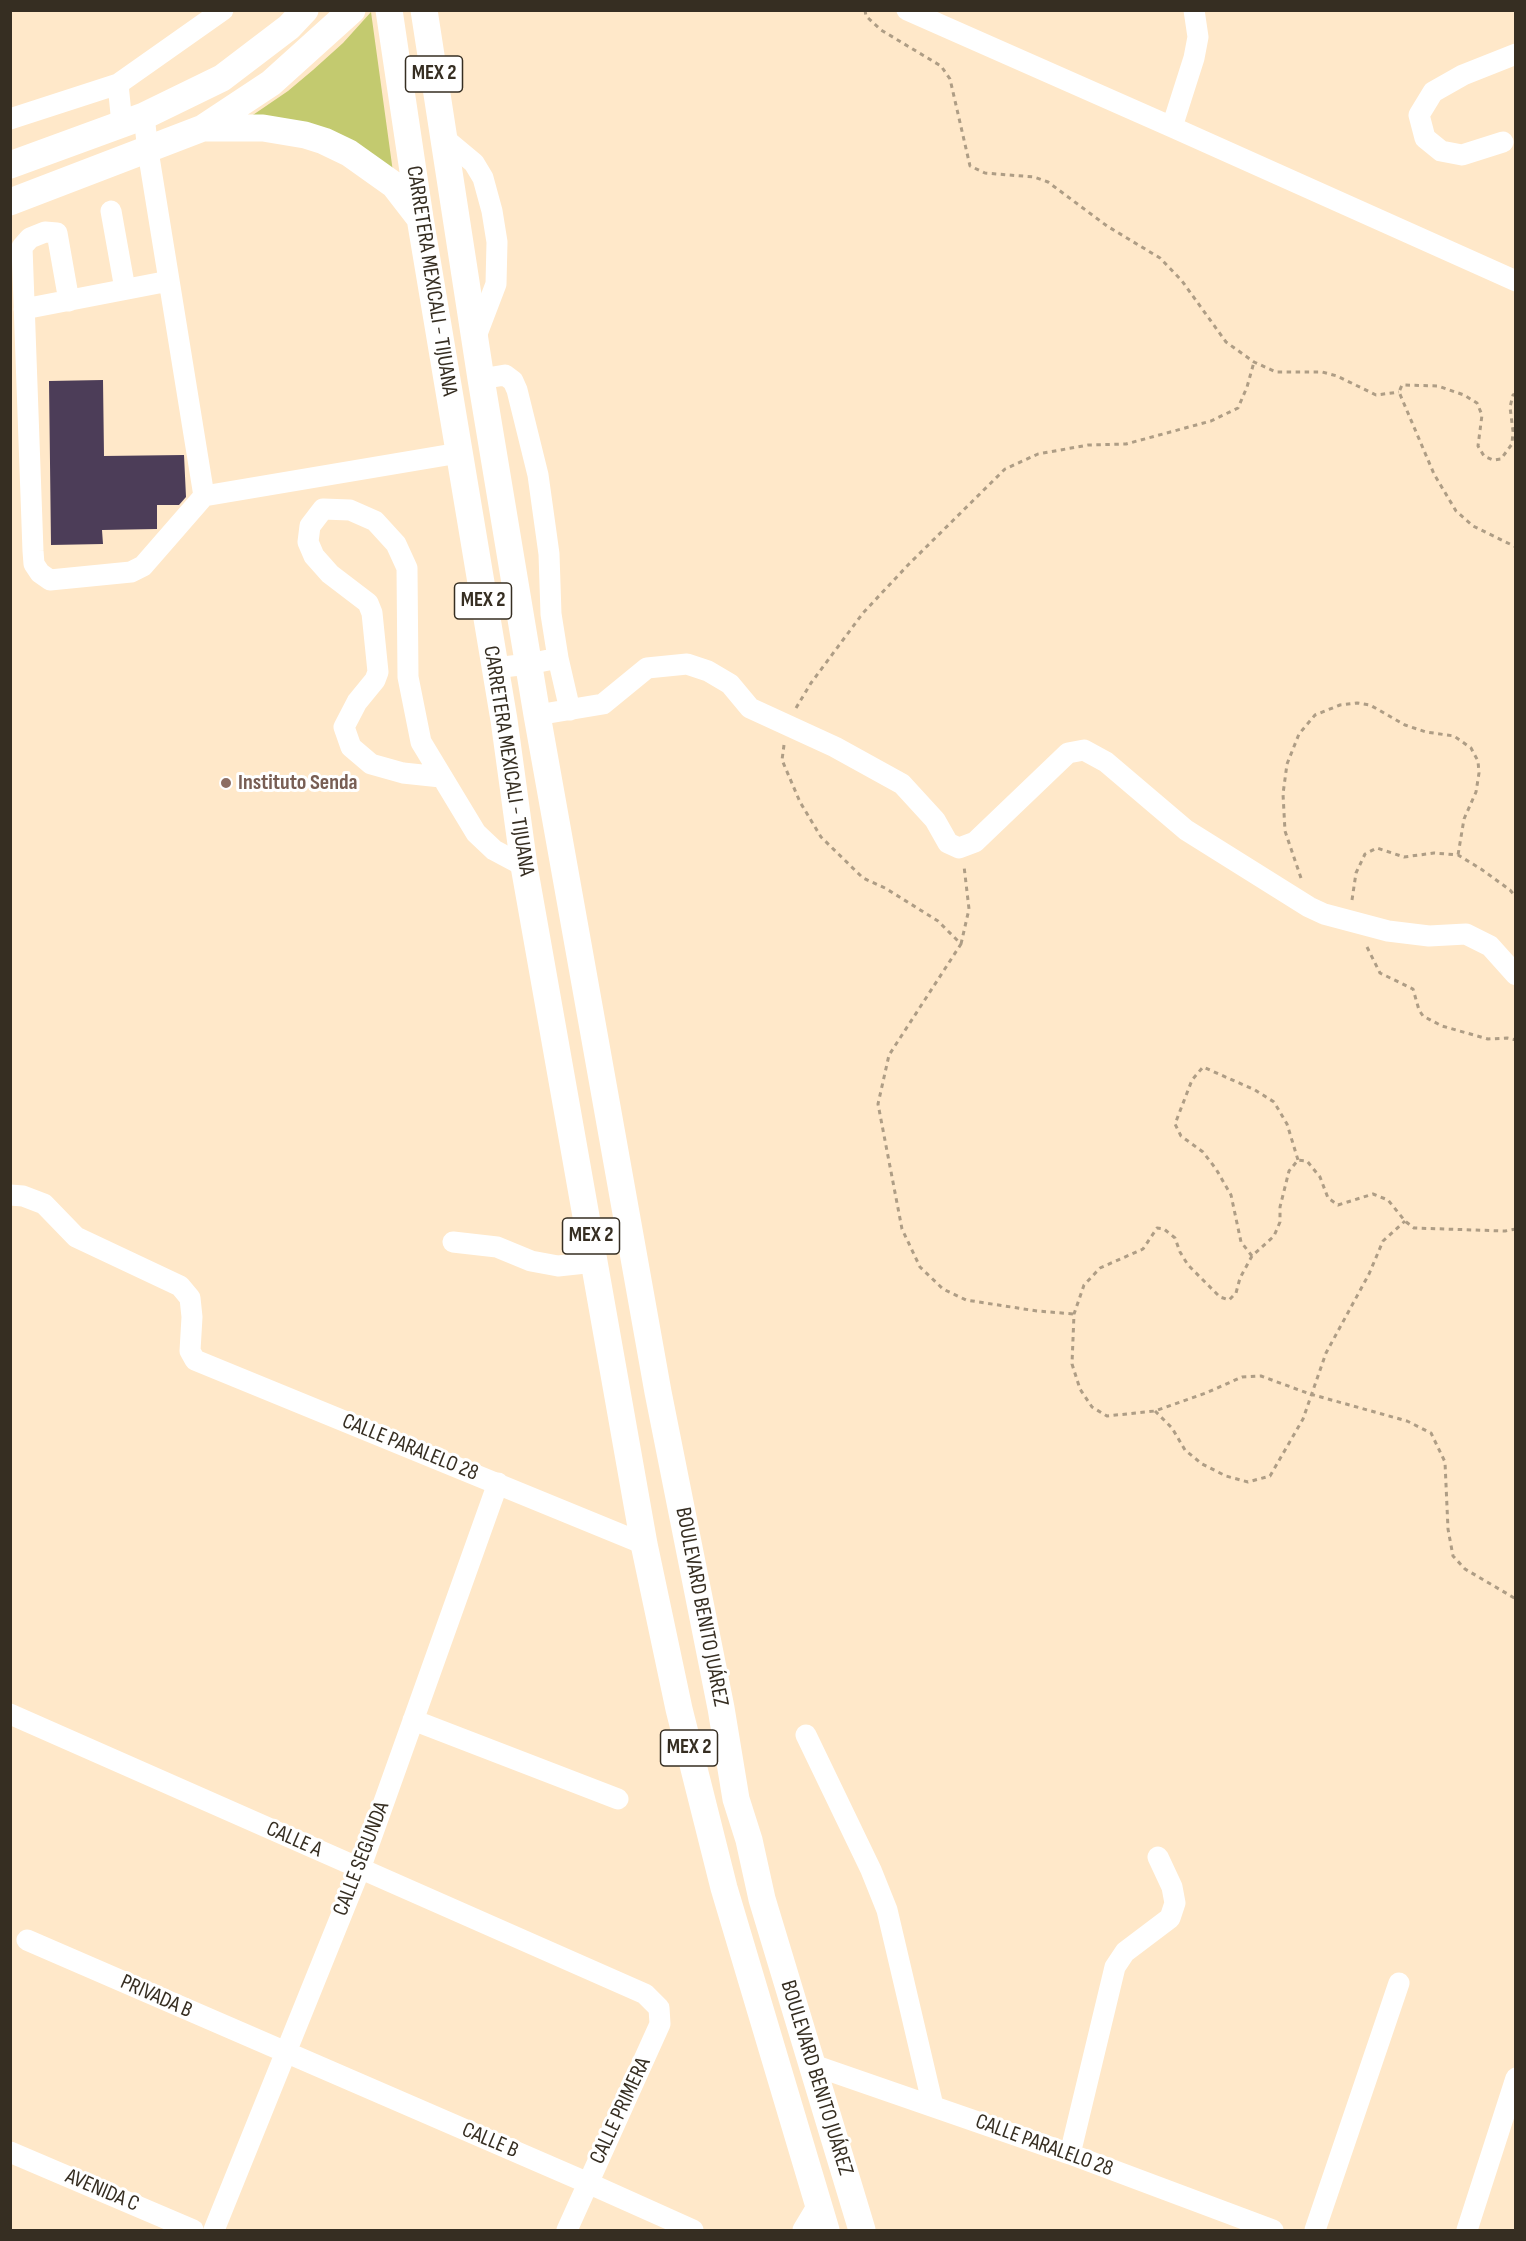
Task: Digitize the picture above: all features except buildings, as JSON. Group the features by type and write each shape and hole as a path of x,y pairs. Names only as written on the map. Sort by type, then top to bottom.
{"main road":[{"path":"10,165 133,120 222,78 289,27 305,10"},
{"path":"10,202 203,128 271,83 352,10"},
{"name":"CARRETERA MEXICALI - TIJUANA","path":"389,10 420,218 504,720 524,866 583,1190"},
{"path":"406,10 417,89 443,128"},
{"name":"CARRETERA MEXICALI - TIJUANA","path":"424,10 481,379 537,715 621,1185"},
{"path":"203,128 262,128 305,135 324,141 350,153 394,185 420,218"},
{"name":"BOULEVARD BENITO JUÁREZ","path":"621,1185 658,1392 719,1696 736,1799 749,1840 762,1899 862,2230"},
{"name":"BOULEVARD BENITO JUÁREZ","path":"583,1190 610,1359 644,1544 679,1709 724,1888 826,2230"},
{"path":"707,1819 722,1823 752,1920 761,1936 782,1961"}],"street":[{"path":"10,119 118,84 223,10"},
{"path":"907,10 1515,281"},
{"path":"1172,127 1194,58 1198,37 1194,10"},
{"path":"1503,142 1462,155 1441,151 1425,138 1419,115 1433,92 1463,75 1515,54"},
{"path":"118,84 148,151 204,496"},
{"path":"443,128 474,163 483,178 492,211 496,242 496,284 475,339"},
{"path":"111,211 125,289"},
{"path":"69,301 57,233 45,232 30,237 22,247 33,551 34,564 40,573 50,580 131,572 143,566 204,496 459,453"},
{"path":"24,309 169,281"},
{"path":"481,379 505,375 513,381 517,390 538,476 549,554 550,614 570,710"},
{"path":"441,777 403,773 371,764 351,747 344,727 357,702 375,680 378,672 372,613 368,603 330,574 314,556 308,542 310,526 323,509 350,510 375,521 396,544 407,568 408,677 421,742 476,834 494,850 524,866"},
{"path":"494,668 558,658"},
{"path":"537,715 603,704 647,668 687,664 708,671 730,684 750,708 835,747 902,783 936,820 948,843 959,848 975,842 1068,753 1084,750 1106,762 1186,830 1309,907 1324,914 1388,931 1429,936 1466,934 1490,946 1515,975"},
{"name":"CALLE PARALELO 28","path":"10,1195 23,1196 44,1204 76,1237 180,1286 190,1298 192,1317 190,1351 195,1360 644,1544"},
{"path":"453,1242 497,1246 531,1261 558,1266 595,1262"},
{"name":"CALLE SEGUNDA","path":"214,2230 360,1869 498,1483"},
{"name":"CALLE A","path":"10,1713 645,1994"},
{"path":"413,1720 618,1799"},
{"path":"806,1735 871,1870 887,1910 933,2106"},
{"path":"1070,2154 1115,1967 1125,1952 1170,1918 1175,1903 1172,1887 1158,1857"},
{"name":"PRIVADA B","path":"27,1940 286,2054"},
{"path":"1315,2230 1399,1983"},
{"name":"CALLE PRIMERA","path":"567,2230 660,2024 659,2008 645,1994"},
{"name":"CALLE B","path":"286,2054 693,2230"},
{"name":"CALLE PARALELO 28","path":"813,2065 1070,2154 1273,2230"},
{"path":"1467,2230 1515,2078"},
{"name":"AVENIDA C","path":"10,2152 193,2230"},
{"path":"803,2230 818,2205"}],"path":[{"path":"865,10 866,16 881,30 941,66 950,79 970,166 985,173 1034,177 1048,182 1107,226 1160,258 1182,281 1226,342 1254,362 1276,372 1322,372 1337,376 1376,395 1399,392"},
{"path":"1515,394 1510,407 1512,444 1501,459 1493,460 1484,456 1478,446 1482,415 1477,403 1464,395 1438,386 1402,385 1399,392 1434,474 1456,511 1473,526 1515,548"},
{"path":"1309,907 1306,888 1285,831 1283,794 1287,764 1299,734 1315,715 1340,705 1357,703 1370,705 1406,725 1426,732 1454,736 1471,748 1478,761 1479,773 1476,792 1464,819 1458,855"},
{"path":"959,848 965,871 969,909 961,944"},
{"path":"1252,1256 1241,1242 1231,1195 1216,1169 1203,1152 1181,1136 1175,1124 1192,1080 1203,1067 1255,1090 1274,1102 1287,1124 1298,1160"},
{"path":"1298,1160 1307,1161 1320,1177 1328,1198 1338,1205 1373,1194 1388,1200 1405,1221 1414,1228 1505,1231 1515,1229"},
{"path":"1298,1160 1289,1171 1280,1207 1281,1222 1274,1236 1252,1256 1240,1278 1236,1293 1229,1300 1220,1297 1188,1265 1175,1238 1164,1229 1157,1228 1143,1249 1100,1268 1084,1285 1074,1314 1072,1364 1080,1389 1092,1407 1107,1416 1155,1411 1242,1377 1261,1376 1310,1394 1407,1421 1431,1433 1445,1462 1448,1529 1453,1556 1465,1569 1515,1599"},
{"path":"1155,1411 1172,1428 1185,1450 1202,1464 1226,1476 1248,1482 1270,1476 1303,1419 1326,1353 1369,1274 1383,1241 1405,1221"}],"green space":[{"path":"371,12 393,172 247,119 288,91 313,70 343,43"}],"place":[{"name":"Instituto Senda","path":"226,783"}]}
